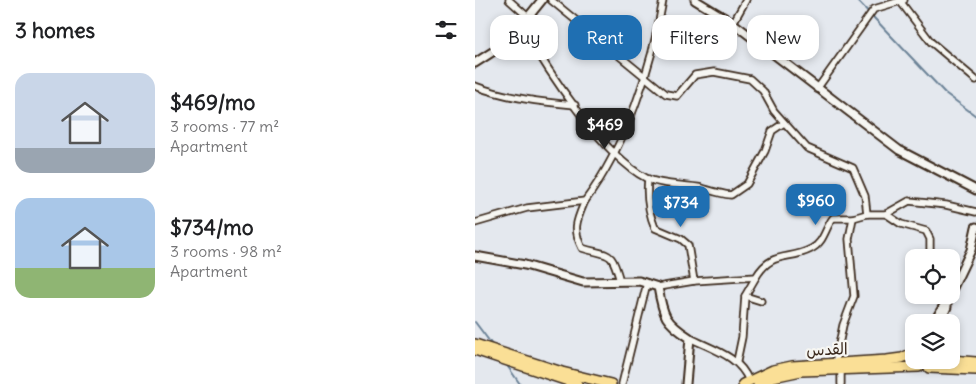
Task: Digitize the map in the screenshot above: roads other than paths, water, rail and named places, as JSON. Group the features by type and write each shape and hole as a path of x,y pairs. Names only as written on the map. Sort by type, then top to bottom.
{"main road":[{"path":"475,344 562,372 611,384"},
{"path":"475,350 577,384"},
{"name":"القدس","path":"750,383 793,372 895,360 905,356"},
{"path":"960,361 976,362"},
{"name":"القدس","path":"838,367 905,367"},
{"path":"960,368 976,370"}],"street":[{"path":"509,0 527,15"},
{"path":"531,15 542,0"},
{"path":"551,0 665,94 677,96 695,76 714,72 749,79 763,91 784,123 807,148 853,168 865,196 867,214"},
{"path":"620,281 614,260 609,254 581,248 577,240 575,225 585,201 615,153 644,77 658,30 663,0"},
{"path":"695,0 720,15"},
{"path":"737,16 746,0"},
{"path":"817,89 874,9 902,1 931,42 976,80"},
{"path":"737,26 899,150 976,190"},
{"path":"475,64 490,54"},
{"path":"541,60 575,105 615,153 634,171 648,178 731,195 747,184 765,151 772,131 784,123"},
{"path":"475,86 529,100 575,105"},
{"path":"648,178 646,198 649,214 655,228 681,239 688,245 694,281"},
{"path":"475,223 527,208 585,201"},
{"path":"737,361 742,338 745,296 763,266 773,259 811,249 823,238 827,225 833,218 853,218 867,214 886,214 909,201 946,205 976,212"},
{"path":"886,214 896,221 926,231 930,239 930,249"},
{"path":"841,384 838,367 843,325 853,296 849,239 853,218"},
{"path":"960,272 971,250 976,227"},
{"path":"475,256 525,265 583,282 620,281 647,283 658,287 694,281 757,277"},
{"path":"622,384 647,283"},
{"path":"658,287 662,312 671,326 690,338 737,361 744,368 750,383"},
{"path":"745,296 761,301"},
{"path":"686,384 690,338"}],"waterway":[{"path":"857,0 945,93 976,116"},
{"path":"475,322 493,346"},
{"path":"506,364 520,384"}]}
